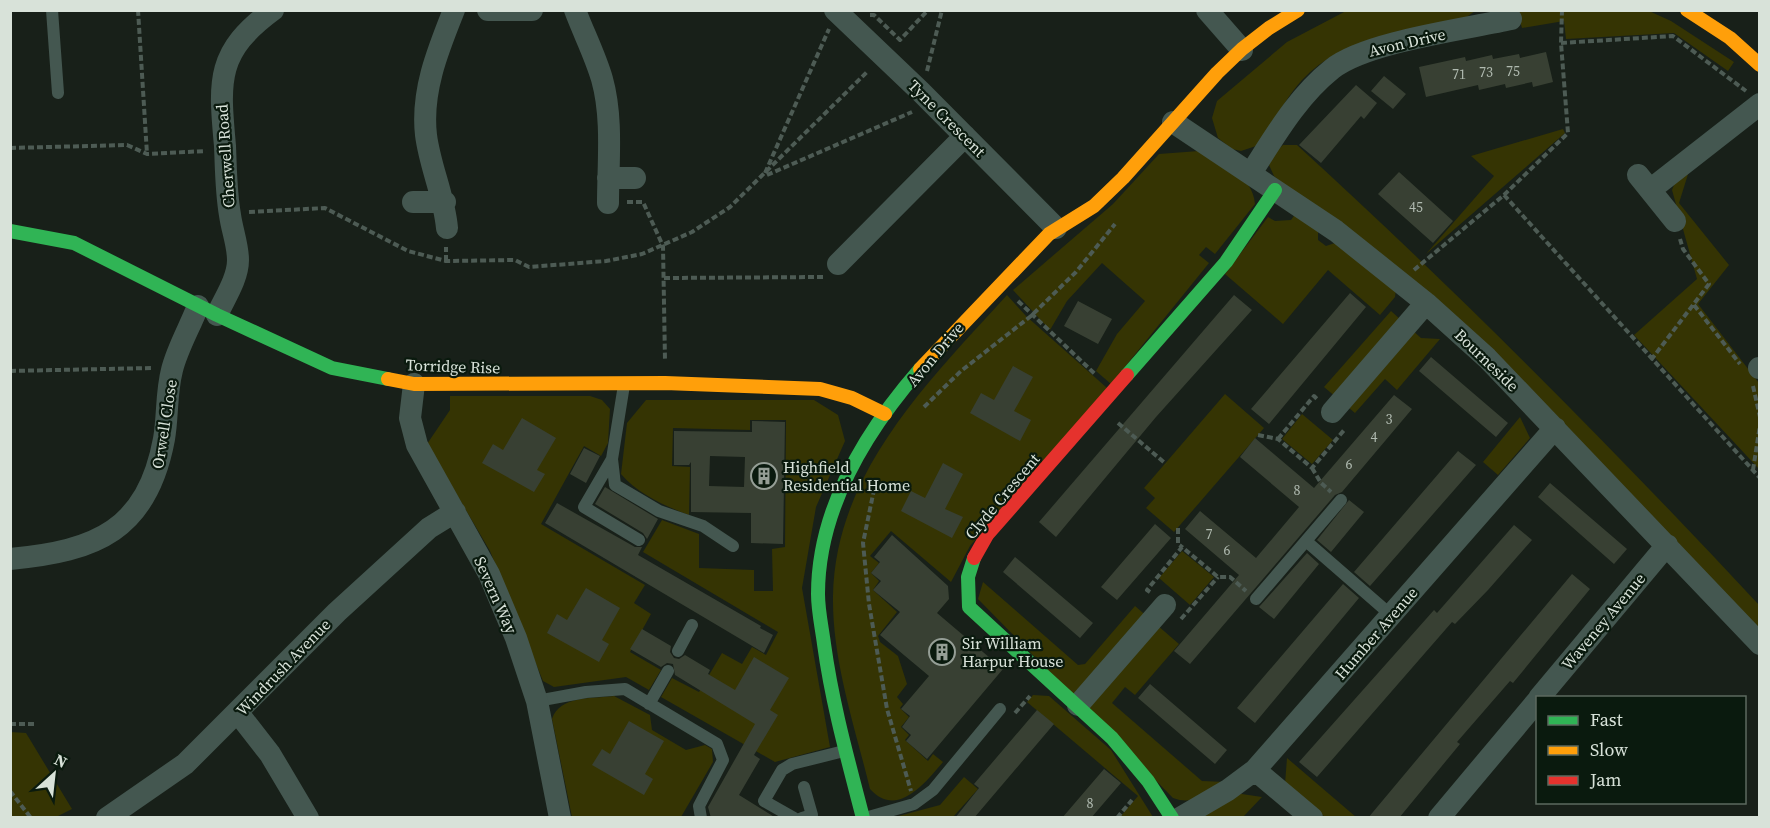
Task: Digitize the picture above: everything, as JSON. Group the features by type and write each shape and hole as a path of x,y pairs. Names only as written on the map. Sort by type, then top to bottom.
{"street":[{"name":"Cherwell Road","path":"208,311 237,272 238,259 229,214 220,99 224,70 232,49 254,25 273,10"},
{"path":"447,228 445,202 426,136 425,108 430,76 454,10"},
{"path":"488,10 532,10"},
{"path":"574,10 592,48 603,81 608,111 608,203"},
{"path":"1207,10 1242,50"},
{"name":"Avon Drive","path":"865,818 846,750 826,661 817,592 823,542 835,500 851,464 885,414 951,332 1056,228 1098,203 1242,50 1283,18 1298,10"},
{"path":"1687,10 1730,38 1760,65"},
{"name":"Tyne Crescent","path":"838,14 926,97 1056,228"},
{"name":"Avon Drive","path":"1251,173 1300,99 1333,68 1365,52 1511,19"},
{"path":"1675,221 1644,183 1755,99"},
{"name":"Bourneside","path":"1173,122 1336,231 1426,303 1487,358 1760,644"},
{"path":"838,264 965,136"},
{"path":"608,177 635,178"},
{"name":"Clyde Crescent","path":"1172,818 1148,781 1112,738 969,607 965,587 972,560 987,535 1226,262 1275,190"},
{"path":"413,202 445,202"},
{"name":"Torridge Rise","path":"10,231 54,237 74,243 208,311 332,368 414,384 665,383 820,389 852,398 885,414"},
{"path":"1332,412 1426,303"},
{"name":"Orwell Close","path":"10,559 46,556 97,542 135,512 157,474 165,435 172,368 208,311"},
{"name":"Severn Way","path":"414,384 410,418 417,445 489,574 516,638 537,701 560,818"},
{"name":"Humber Avenue","path":"1180,818 1228,790 1255,770 1555,428"},
{"name":"Windrush Avenue","path":"107,818 185,764 337,612 429,528 455,512"},
{"name":"Waveney Avenue","path":"1541,696 1667,545"},
{"path":"1078,705 1165,605"},
{"name":"Waveney Avenue","path":"1439,818 1536,701"},
{"path":"238,713 270,754 308,818"},
{"path":"1255,770 1312,818"}],"lane":[{"path":"52,10 58,93"},
{"path":"624,384 612,459 615,485 659,511 703,526 733,546"},
{"path":"612,459 584,507 639,540"},
{"path":"1256,599 1341,500"},
{"path":"1306,541 1392,615"},
{"path":"678,651 692,625"},
{"path":"649,704 668,670"},
{"path":"537,701 586,692 625,689 717,744 723,760 697,814"},
{"path":"865,818 915,804 933,790 1000,709"},
{"path":"794,818 764,801 782,770 792,764 846,750"},
{"path":"802,818 812,815 804,787"}],"path":[{"path":"138,10 147,154"},
{"path":"874,15 900,40 928,10"},
{"path":"764,176 914,111 926,97 942,10"},
{"path":"1400,282 1504,195 1569,133 1561,43 1562,10"},
{"path":"764,176 826,34 838,14"},
{"path":"1561,43 1672,36 1755,99"},
{"path":"663,246 692,232 730,207 868,71"},
{"path":"10,148 127,145 147,154 225,150"},
{"path":"1504,195 1760,478"},
{"path":"608,203 643,202 663,246 665,383"},
{"path":"920,411 961,371 1031,316 1076,272 1120,218"},
{"path":"1651,360 1709,284 1683,249 1675,221"},
{"path":"664,278 823,279 838,264"},
{"path":"1002,282 1031,316 1114,391"},
{"path":"1694,305 1753,370 1760,417"},
{"path":"10,371 172,368"},
{"path":"1278,439 1314,396 1348,426 1312,468"},
{"path":"1100,407 1166,464"},
{"path":"1753,471 1760,425"},
{"path":"1258,435 1278,439 1312,468 1322,483 1341,500"},
{"path":"877,477 863,543 869,604 887,709 915,804"},
{"path":"1178,528 1178,544 1218,577 1230,577 1256,599"},
{"path":"1182,547 1147,590 1182,620 1218,577"},
{"path":"10,724 36,724"},
{"path":"10,791 31,818"}],"shaded area":[{"path":"1346,11 1475,11 1464,19 1399,32 1357,45 1318,65 1296,87 1259,145 1241,151 1232,149 1218,138 1212,118 1217,101 1287,42"},
{"path":"1517,11 1649,11 1671,21 1734,62 1728,71 1674,33 1566,39 1564,21 1522,28"},
{"path":"1563,129 1565,133 1426,254 1494,176 1471,156"},
{"path":"1283,145 1297,145 1357,200 1590,428 1759,605 1759,631 1626,489 1274,176 1269,165 1272,155"},
{"path":"1199,151 1242,178 1253,194 1255,204 1215,254 1206,247 1199,255 1209,263 1111,384 1096,371 1117,334 1145,301 1102,263 1067,301 1050,330 1013,290 1113,204 1159,154"},
{"path":"1689,171 1679,203 1729,265 1698,304 1759,383 1759,469 1634,335 1697,279 1672,190 1676,180"},
{"path":"1296,213 1318,229 1318,240 1326,246 1338,242 1396,289 1395,297 1380,315 1328,270 1283,324 1225,274 1268,217 1275,221 1291,220"},
{"path":"1007,295 1026,316 1107,388 970,546 951,582 891,531 870,556 879,563 871,573 879,581 873,590 897,612 878,636 880,642 898,656 907,684 897,697 903,704 900,708 909,717 901,727 909,735 905,740 928,761 933,754 943,762 910,795 890,800 880,797 870,789 840,669 833,596 838,551 850,509 868,469 892,431 918,395"},
{"path":"1391,311 1421,338 1440,339 1397,390 1385,379 1355,413 1324,387"},
{"path":"1225,394 1264,428 1174,532 1146,508 1155,498 1144,488"},
{"path":"450,396 590,396 602,400 610,409 608,443 601,456 584,446 541,524 645,585 634,603 651,614 630,652 661,670 649,690 626,677 554,687 543,681 490,551 427,444 450,410"},
{"path":"646,400 814,400 838,415 845,441 816,507 802,588 830,747 775,762 661,697 672,678 699,692 722,653 742,664 752,647 766,655 778,632 643,552 662,520 699,534 699,568 754,570 754,591 773,591 772,549 785,547 786,420 750,420 750,430 673,428 672,466 690,467 689,515 644,493 621,474 627,423"},
{"path":"1302,414 1333,440 1312,464 1282,439"},
{"path":"1520,417 1530,438 1498,475 1483,462"},
{"path":"1182,551 1214,577 1190,605 1159,578"},
{"path":"983,582 1078,665 1085,664 1135,606 1179,644 1135,695 1125,687 1112,703 1202,781 1226,782 1194,799 1173,798 978,599"},
{"path":"1033,695 1049,696 1111,750 1153,817 1120,817 1138,796 1027,702"},
{"path":"614,696 650,715 652,730 686,750 705,745 712,749 713,762 681,817 572,817 552,719 556,711 569,702"},
{"path":"10,732 26,733 72,809 56,817 11,817"},
{"path":"1287,758 1356,817 1325,817 1285,784"},
{"path":"964,777 978,789 953,817 895,817 940,805"},
{"path":"1235,793 1262,797 1243,817 1195,818"}],"building":[{"path":"1546,52 1553,82 1533,87 1532,82 1506,88 1505,84 1479,90 1478,85 1426,97 1419,67 1465,57 1466,61 1492,55 1493,59 1519,54 1520,58"},
{"path":"1384,76 1406,94 1393,109 1371,91"},
{"path":"1356,85 1377,103 1364,119 1361,116 1321,163 1299,145"},
{"path":"1399,172 1453,221 1433,243 1378,194"},
{"path":"1350,293 1366,307 1269,424 1251,409"},
{"path":"1234,295 1252,310 1156,417 1056,537 1039,522"},
{"path":"1078,301 1112,319 1098,344 1064,326"},
{"path":"1431,357 1508,423 1496,437 1419,371"},
{"path":"1013,366 1033,377 1014,411 1031,420 1020,441 970,413 981,393 994,400"},
{"path":"1394,395 1412,409 1190,664 1174,651 1239,575 1185,529 1200,511 1256,558 1299,507 1240,457 1255,438 1314,488"},
{"path":"522,418 556,438 537,470 545,474 534,492 482,463 493,444 503,450"},
{"name":"Highfield Residential Home","path":"752,421 785,422 783,544 751,543 751,513 691,512 691,462 689,465 674,465 674,431 752,432","holes":["710,456 745,457 744,487 709,486"]},
{"path":"584,448 600,456 586,483 570,474"},
{"path":"1458,451 1476,465 1370,586 1354,572"},
{"path":"943,463 963,474 945,509 963,517 952,538 901,511 911,491 925,498"},
{"path":"1550,483 1627,549 1614,564 1538,497"},
{"path":"605,487 658,519 647,539 643,533 595,504"},
{"path":"1349,500 1364,512 1331,552 1317,540"},
{"path":"557,503 635,547 642,547 638,555 761,626 760,628 773,635 764,653 545,523"},
{"path":"1155,524 1171,538 1117,600 1101,587"},
{"path":"1514,525 1532,540 1488,590 1455,624 1452,622 1317,777 1299,762 1434,610 1437,613"},
{"name":"Sir William Harpur House","path":"892,535 948,586 949,599 937,613 1003,669 927,759 906,741 911,735 902,727 910,716 901,709 929,676 880,635 900,612 873,590 881,581 871,573 880,562 874,557"},
{"path":"1307,553 1319,564 1274,619 1259,607"},
{"path":"1015,557 1093,623 1080,638 1003,572"},
{"path":"1572,574 1590,589 1513,683 1510,681 1457,742 1460,744 1399,818 1368,818"},
{"path":"1343,584 1359,598 1255,723 1237,708"},
{"path":"586,588 620,608 602,640 609,644 599,662 547,633 557,614 567,620"},
{"path":"642,629 671,646 670,652 674,658 679,659 685,655 710,670 708,674 735,690 754,657 789,678 770,710 778,715 754,755 760,759 739,795 776,818 711,818 708,807 755,724 675,675 673,664 667,663 661,667 630,649"},
{"path":"1150,684 1227,750 1215,764 1138,698"},
{"path":"1037,710 1054,724 974,818 955,818 979,788 974,784"},
{"path":"629,721 664,741 645,774 653,779 644,795 592,765 602,749 610,754"},
{"path":"1104,769 1121,783 1091,818 1062,818"}],"traffic: fast":[{"path":"1127,375 1226,262 1275,190"},
{"path":"10,231 74,243 217,315 332,368 388,379"},
{"path":"863,818 827,666 818,600 820,562 826,532 849,473 881,418 920,369"},
{"path":"974,558 968,577 969,607 1112,738 1148,781 1172,818"}],"traffic: slow":[{"path":"920,369 1049,234 1094,206 1123,178 1217,73 1242,49 1269,28 1298,10"},
{"path":"1687,10 1730,38 1760,65"},
{"path":"388,379 414,384 665,383 820,389 852,398 885,414"}],"traffic: jam":[{"path":"974,558 987,535 1127,375"}],"place":[{"name":"Highfield Residential Home","path":"764,476"},
{"name":"Sir William Harpur House","path":"942,652"}]}
